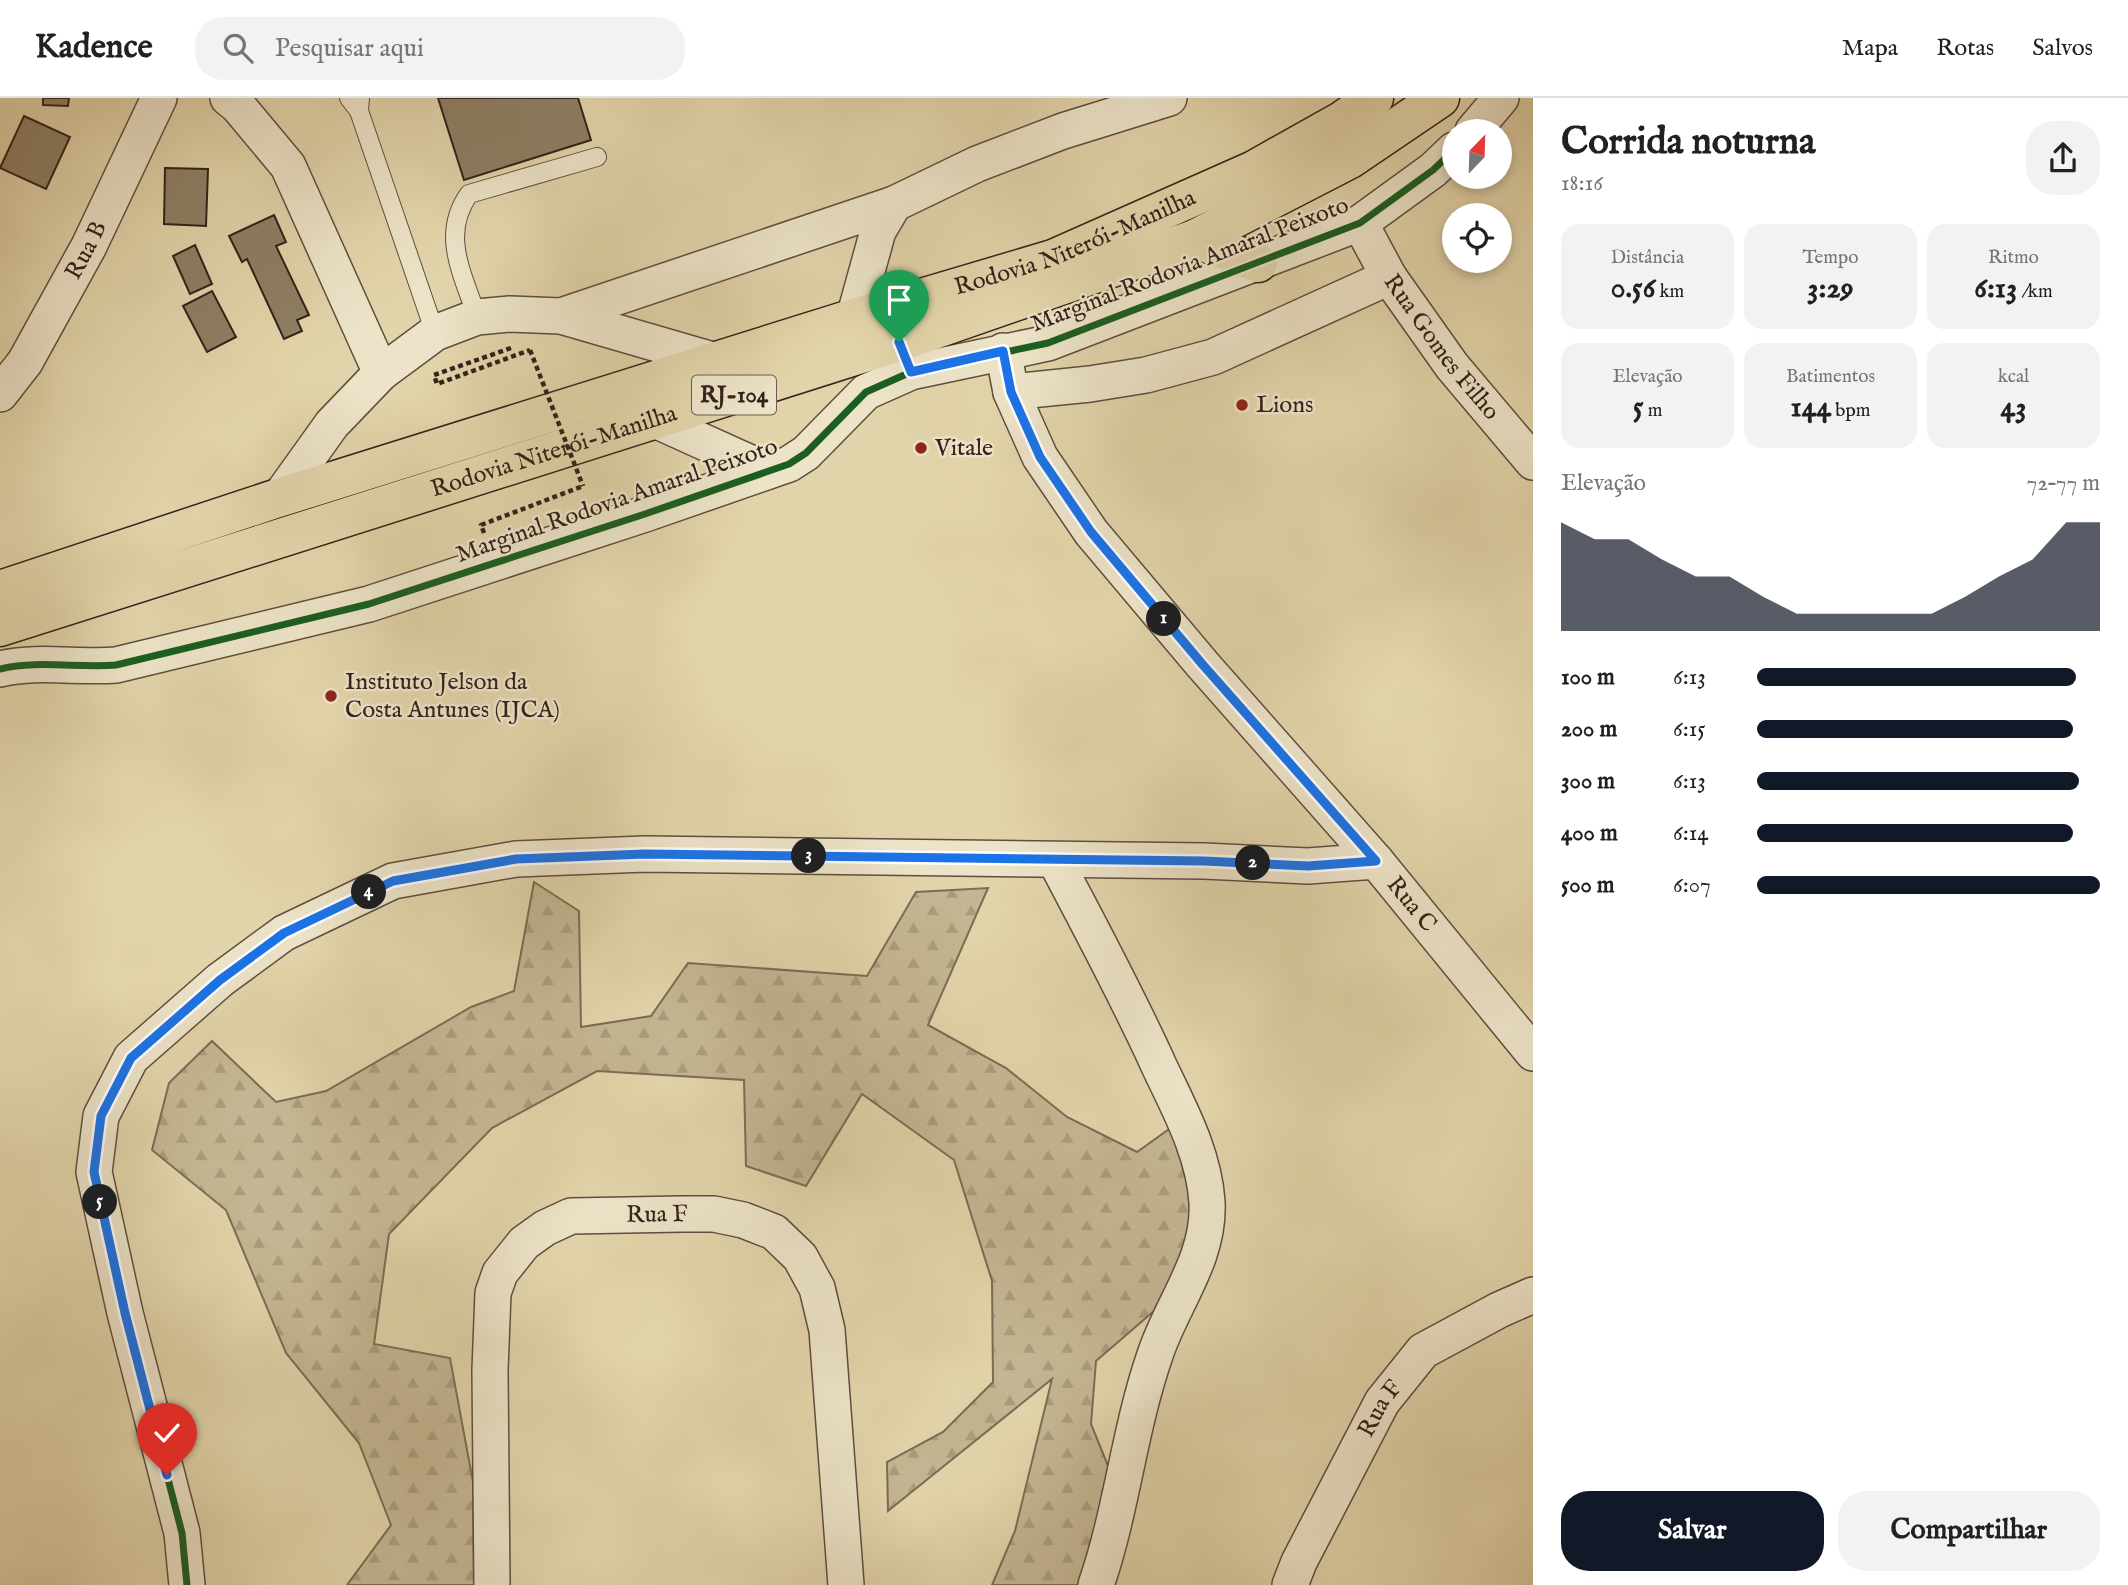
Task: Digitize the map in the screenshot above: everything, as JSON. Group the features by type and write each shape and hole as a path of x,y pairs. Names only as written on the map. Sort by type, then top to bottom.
{"highway":[{"name":"Rodovia Niterói-Manilha","path":"1,615 279,498 854,318 1053,259 1254,170 1343,120 1374,98"},
{"name":"Rodovia Niterói-Manilha","path":"1,615 655,420 905,357 1195,239 1350,159 1440,98"},
{"path":"1195,239 1258,262"}],"street":[{"name":"Rua B","path":"0,394 25,362 89,246 159,98"},
{"path":"228,98 238,106 288,166 381,373"},
{"path":"561,316 894,204 977,164 1051,135 1169,98"},
{"path":"1483,119 1501,98"},
{"name":"Marginal Rodovia Amaral Peixoto","path":"1,615 7,667 91,667 116,665 369,604 789,464 806,453 905,357 1003,351 1048,343 1360,223 1442,161"},
{"path":"854,318 878,231 894,204"},
{"name":"Rua Gomes Filho","path":"1360,223 1389,277 1452,366 1533,462"},
{"path":"1011,392 1146,375 1213,357 1389,277"},
{"path":"279,498 332,424 381,373 435,333 493,316 561,316 716,361"},
{"name":"Rua C","path":"1003,351 1011,392 1040,457 1091,532 1203,665 1376,861 1533,1053"},
{"path":"655,420 768,471"},
{"path":"187,1585 182,1532 125,1313 94,1172 101,1116 131,1058 220,980 284,933 393,881 516,859 645,854 1204,861 1308,866 1376,861"},
{"path":"1055,860 1134,1010 1193,1138 1207,1199 1207,1233 1185,1291 1155,1352 1138,1413 1108,1548 1096,1585"},
{"name":"Rua F","path":"492,1585 490,1370 493,1293 500,1273 524,1243 545,1228 571,1216 714,1214 743,1220 774,1232 800,1257 817,1289 827,1330 845,1585"},
{"name":"Rua F","path":"1290,1585 1299,1562 1382,1402 1423,1351 1533,1295"}],"lane":[{"path":"356,102 435,333"},
{"path":"493,316 457,259 454,227 459,208 469,194 597,157"}],"path":[{"path":"493,316 520,345 434,375 437,384 530,350 583,486"}],"green space":[{"path":"534,882 579,911 581,1027 651,1016 688,963 867,976 916,892 988,888 928,1025 1006,1068 1067,1117 1137,1152 1179,1122 1198,1247 1169,1298 1096,1361 1091,1424 1115,1483 1090,1585 992,1585 1015,1531 1052,1379 888,1511 887,1462 943,1432 993,1382 992,1281 954,1160 862,1094 806,1186 746,1166 744,1080 597,1071 492,1128 389,1234 374,1344 450,1358 473,1482 474,1585 347,1585 391,1525 359,1443 286,1353 226,1210 152,1150 169,1083 212,1041 276,1102 326,1091 471,1007 514,991"}],"building":[{"path":"43,98 69,98 68,106 43,105"},
{"path":"438,98 578,98 591,140 464,180"},
{"path":"24,116 70,137 46,189 0,168"},
{"path":"165,168 208,169 206,226 164,224"},
{"path":"274,215 286,242 276,246 309,315 297,320 302,331 284,339 247,259 242,262 229,236"},
{"path":"195,245 212,284 190,294 173,256"},
{"path":"212,291 236,337 207,352 183,306"}],"cycle path":[{"path":"0,669 28,665 116,665 369,604 789,464 806,453 866,392 911,372 1048,343 1360,223 1442,161"},
{"path":"187,1585 182,1533 125,1313 94,1172 101,1116 131,1058 220,980 284,933 393,881 516,859 645,854 1204,861 1308,866 1376,861"}],"place":[{"name":"Lions","path":"1242,405"},
{"name":"Vitale","path":"921,448"},
{"name":"Instituto Jelson da Costa Antunes (IJCA)","path":"331,696"}],"route":[{"path":"167,1475 125,1313 94,1172 101,1116 131,1058 220,980 284,933 393,881 516,859 645,854 1204,861 1308,866 1376,861 1203,665 1091,532 1040,457 1011,392 1003,351 911,372 899,342"}]}
